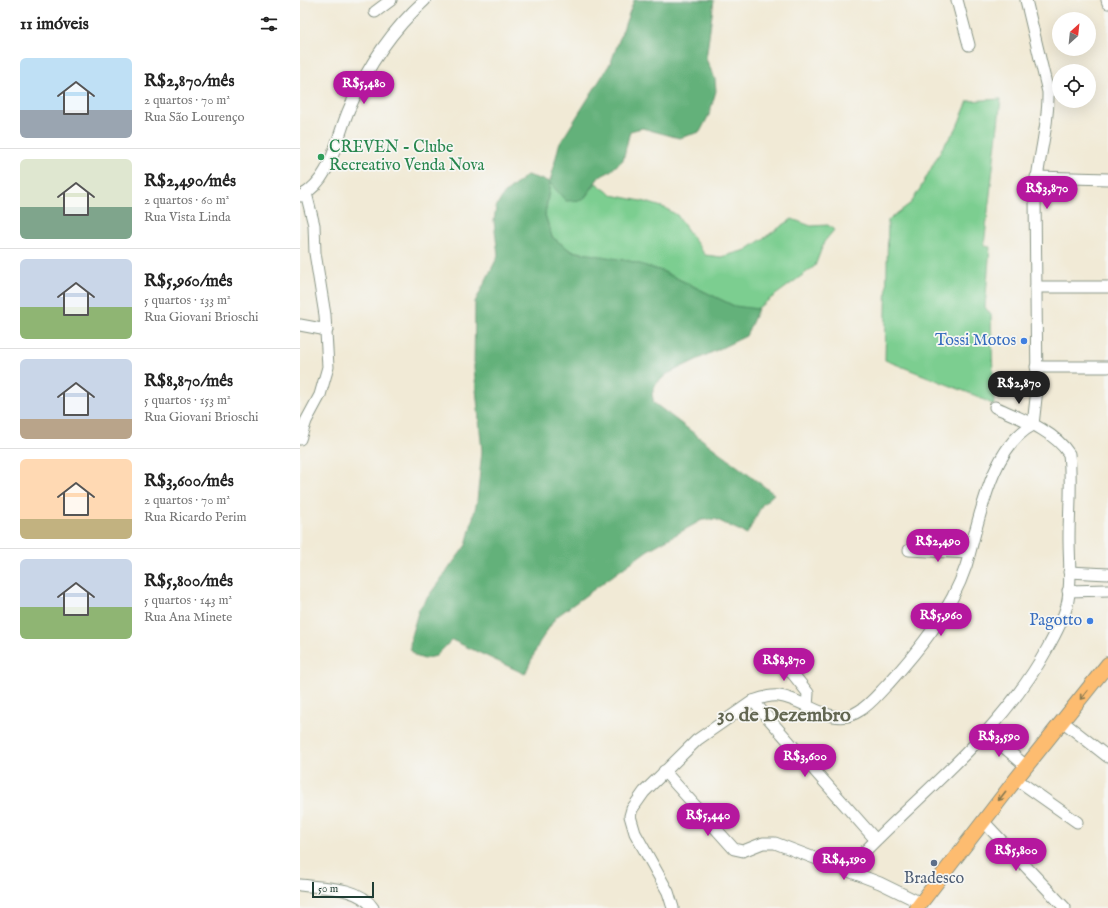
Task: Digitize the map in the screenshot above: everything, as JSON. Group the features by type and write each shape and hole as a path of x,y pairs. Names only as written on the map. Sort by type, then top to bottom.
{"main road":[{"path":"919,905 1026,766 1108,664"}],"street":[{"path":"375,12 391,0"},
{"path":"300,438 326,378 328,367 327,330 315,253 314,225 303,195 320,180 329,166 350,107 380,53 398,28 425,0"},
{"path":"958,0 969,45"},
{"path":"1026,0 1048,92 1047,118 1036,177 1036,404 1033,425"},
{"path":"1036,177 1108,179"},
{"path":"1036,287 1108,287"},
{"path":"300,325 327,330"},
{"path":"1036,367 1108,367"},
{"path":"847,870 875,839 986,732 1010,706 1042,658 1067,605 1069,572 1069,454 1057,440 1033,425 995,407"},
{"path":"673,908 668,892 635,833 630,816 636,802 664,771 697,740 752,701 761,698 780,696 807,707 843,717 860,711 873,699 907,662 934,628 960,579 986,496 1006,451 1018,434 1033,425"},
{"path":"909,550 969,554"},
{"path":"1069,572 1108,574"},
{"path":"1068,591 1108,590"},
{"path":"762,659 779,662 793,674 808,693 807,707"},
{"path":"752,701 875,839"},
{"path":"1062,721 1108,757"},
{"path":"986,732 1026,766"},
{"path":"664,771 734,849 743,851 763,843 775,843 847,870 919,905"},
{"path":"1016,779 1077,822"},
{"path":"983,821 1065,908"},
{"path":"300,885 361,896 373,908"}],"green space":[{"path":"634,0 714,0 706,59 715,79 716,91 709,115 700,132 679,138 642,128 630,131 623,160 609,172 599,177 583,200 566,201 550,183 545,215 552,237 571,251 630,261 662,271 734,306 758,309 746,336 667,374 656,384 652,394 654,403 774,494 762,505 747,534 715,519 702,520 648,550 556,617 539,643 525,674 452,640 436,656 424,659 415,656 410,648 411,636 419,609 466,545 477,501 482,451 474,368 475,302 498,256 494,221 496,207 504,194 527,175 550,182 559,145 611,62"},
{"path":"1001,99 984,246 990,247 985,307 991,315 994,405 974,395 885,360 888,220 911,203 942,148 956,129 968,101"},
{"path":"550,182 583,200 596,183 612,195 646,202 665,208 677,215 705,255 721,257 746,250 792,219 811,226 828,225 834,230 824,242 815,266 755,310 734,306 662,271 571,251 552,237 545,215"}],"place":[{"name":"CREVEN - Clube Recreativo Venda Nova","path":"321,157"},
{"name":"Tossi Motos","path":"1024,341"},
{"name":"Pagotto","path":"1090,621"},
{"name":"Bradesco","path":"934,863"}],"district":[{"name":"30 de Dezembro","path":"784,715"}]}
